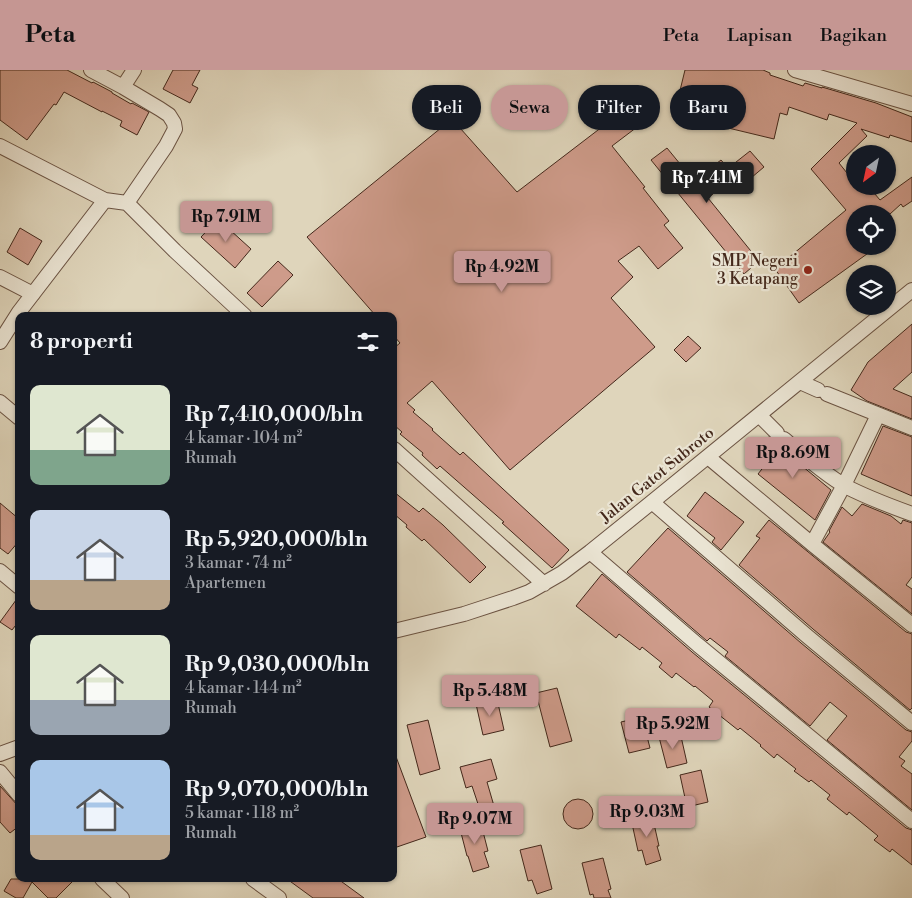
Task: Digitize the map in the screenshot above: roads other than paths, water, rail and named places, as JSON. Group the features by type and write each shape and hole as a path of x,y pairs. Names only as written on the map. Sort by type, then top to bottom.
{"street":[{"path":"91,70 160,109 169,115 174,123 175,129 166,146 127,203"},
{"path":"123,87 134,70"},
{"path":"795,70 912,104"},
{"path":"0,146 105,200 127,203 241,312"},
{"path":"21,312 105,200"},
{"path":"0,277 33,294"},
{"name":"Jalan Gatot Subroto","path":"397,630 464,614 521,595 562,573 708,457 912,290"},
{"path":"0,342 15,320"},
{"path":"800,382 912,428"},
{"path":"0,402 15,415"},
{"path":"759,415 780,436 844,485 912,514"},
{"path":"812,544 844,485 878,415"},
{"path":"397,452 544,584"},
{"path":"708,457 912,625"},
{"path":"652,502 807,636 912,723"},
{"path":"590,552 698,645 912,821"},
{"path":"0,572 15,584"},
{"path":"0,754 15,748"},
{"path":"0,772 15,790"},
{"path":"105,882 122,898"},
{"path":"257,882 278,898"}],"place":[{"name":"SMP Negeri 3 Ketapang","path":"808,270"}]}
